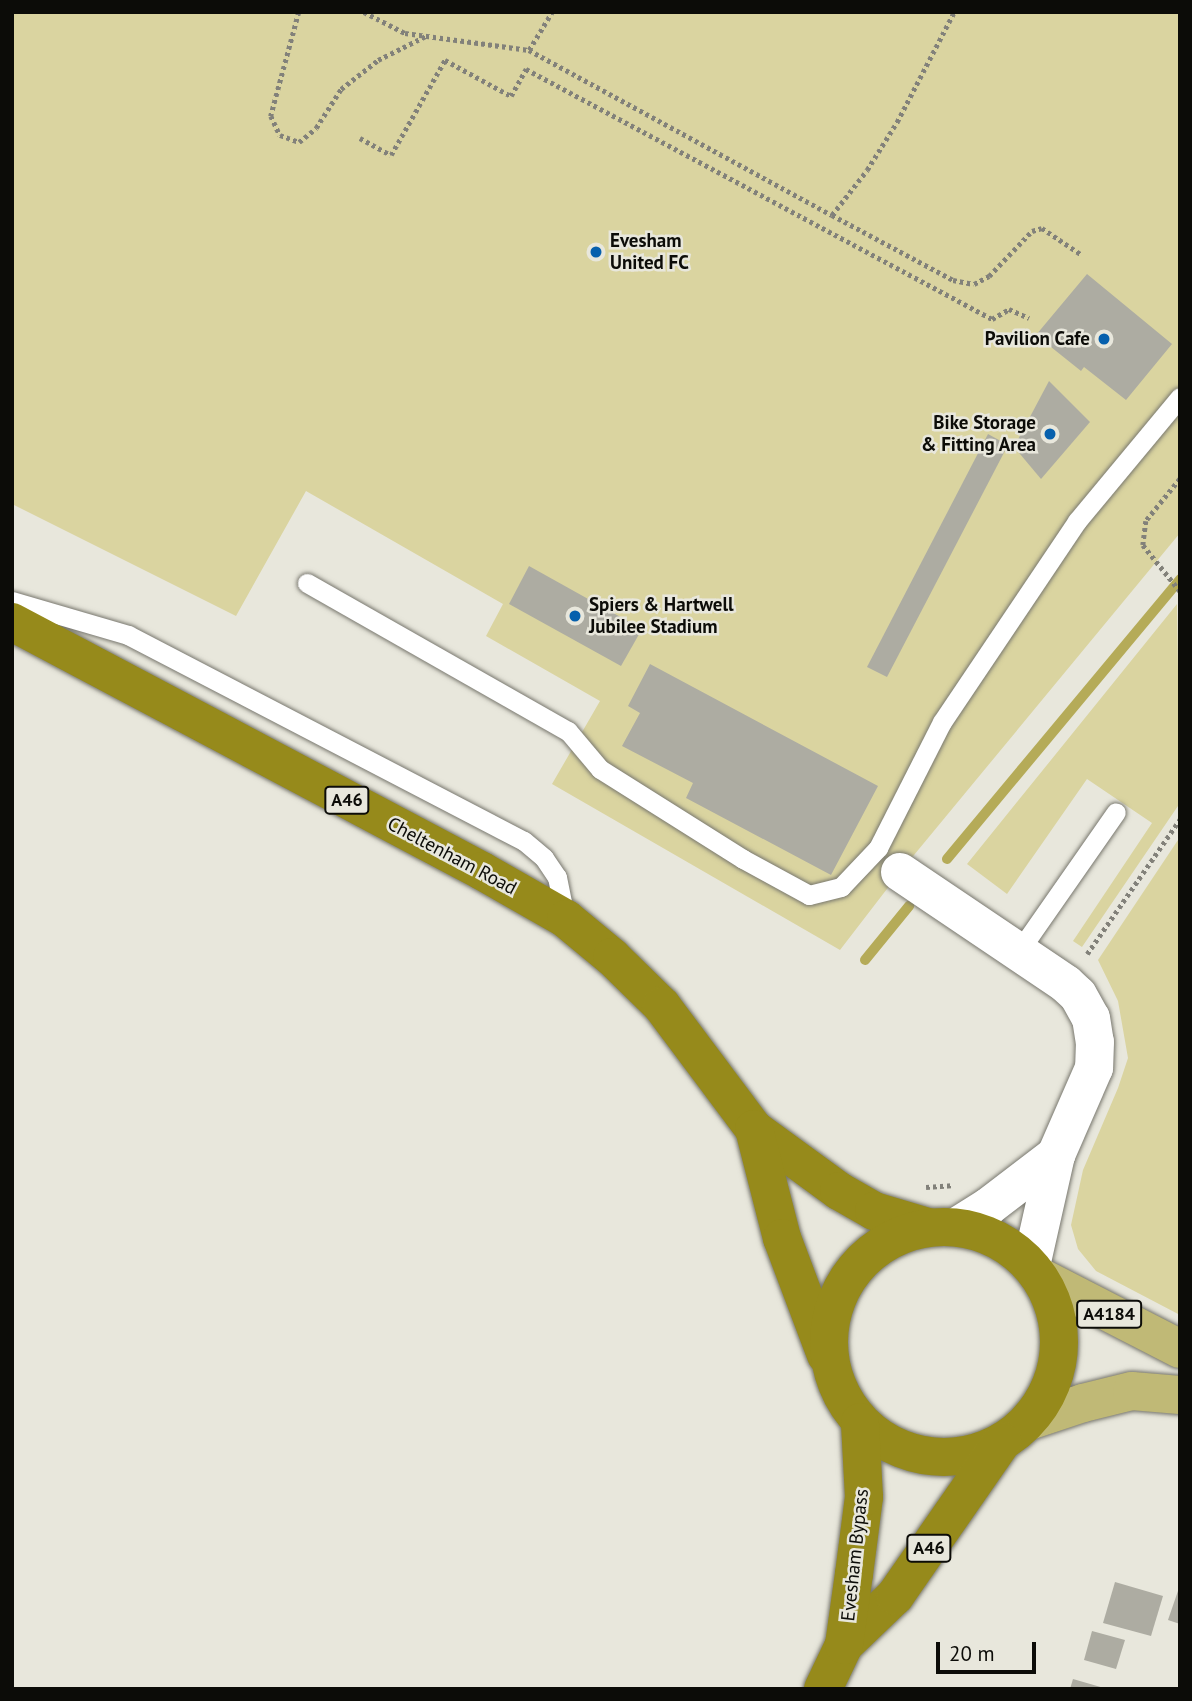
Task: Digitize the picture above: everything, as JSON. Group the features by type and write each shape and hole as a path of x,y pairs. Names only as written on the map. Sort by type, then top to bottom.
{"highway":[{"name":"Cheltenham Road","path":"12,622 482,871 566,919 612,957 662,1006 754,1129 839,1191 874,1211 942,1227"},
{"name":"Cheltenham Road","path":"754,1129 782,1238 831,1367"},
{"path":"942,1227 974,1230 1005,1244 1035,1272 1053,1304 1059,1333 1058,1362 1049,1390 1016,1432 966,1455 927,1457 902,1450 879,1439 860,1422 841,1397 831,1367 829,1329 839,1293 861,1261 891,1239 942,1227"},
{"name":"Evesham Bypass","path":"823,1689 844,1645 864,1497 860,1422"},
{"name":"Evesham Bypass","path":"844,1645 895,1596 1016,1432"}],"main road":[{"name":"A4184","path":"1035,1272 1180,1349"},
{"path":"1016,1432 1083,1403 1132,1391 1180,1395"}],"street":[{"path":"889,860 1066,984 1078,995 1091,1017 1095,1042 1094,1068 1056,1155 1035,1272"},
{"path":"942,1227 988,1208 1056,1155"}],"lane":[{"path":"307,583 568,731 600,769 743,859 809,895 841,887 889,860 942,722 1077,521 1180,397"},
{"path":"12,601 128,635 524,841 544,858 557,877 566,919"},
{"path":"1019,951 1116,811"}],"path":[{"path":"299,12 271,117 280,135 299,142 316,128 341,89 378,60 427,36"},
{"path":"364,12 405,33 529,50 953,279 974,285 989,276 1032,231 1042,228 1082,255"},
{"path":"529,50 552,12"},
{"path":"832,215 867,170 897,122 954,12"},
{"path":"360,138 391,155 445,60 511,96 526,69 992,319 1009,309 1029,318"},
{"path":"1180,479 1146,521 1143,545 1180,591"},
{"path":"1066,984 1180,819"}],"shaded area":[{"name":"Evesham United FC","path":"12,12 1180,12 1180,533 900,872 840,950 552,784 600,701 486,636 503,604 306,491 236,616 12,504"},
{"path":"1177,604 1180,803 1082,947 1073,941 1152,823 1087,779 1007,894 967,864"},
{"path":"1180,837 1180,1315 1096,1271 1078,1249 1071,1225 1083,1170 1128,1058 1118,1001 1098,960"}],"building":[{"name":"Pavilion Cafe","path":"1087,274 1172,344 1126,400 1084,367 1081,371 1036,335"},
{"name":"Bike Storage & Fitting Area","path":"1049,381 1090,422 1041,479 1014,447"},
{"path":"988,434 1008,445 887,677 867,667"},
{"name":"Spiers & Hartwell Jubilee Stadium","path":"529,566 642,629 621,666 509,604"},
{"path":"650,664 878,786 831,875 686,798 693,783 622,746 640,713 628,706"},
{"path":"1115,1582 1163,1596 1151,1636 1103,1623"},
{"path":"1180,1585 1180,1624 1168,1620"},
{"path":"1092,1631 1125,1640 1116,1669 1084,1660"},
{"path":"1073,1679 1104,1688 1104,1689 1070,1689"}],"waterway":[{"path":"947,859 1180,579"},
{"path":"865,960 909,906"}],"place":[{"name":"Evesham United FC","path":"596,252"},
{"name":"Pavilion Cafe","path":"1104,339"},
{"name":"Bike Storage & Fitting Area","path":"1050,434"},
{"name":"Spiers & Hartwell Jubilee Stadium","path":"575,616"}]}
